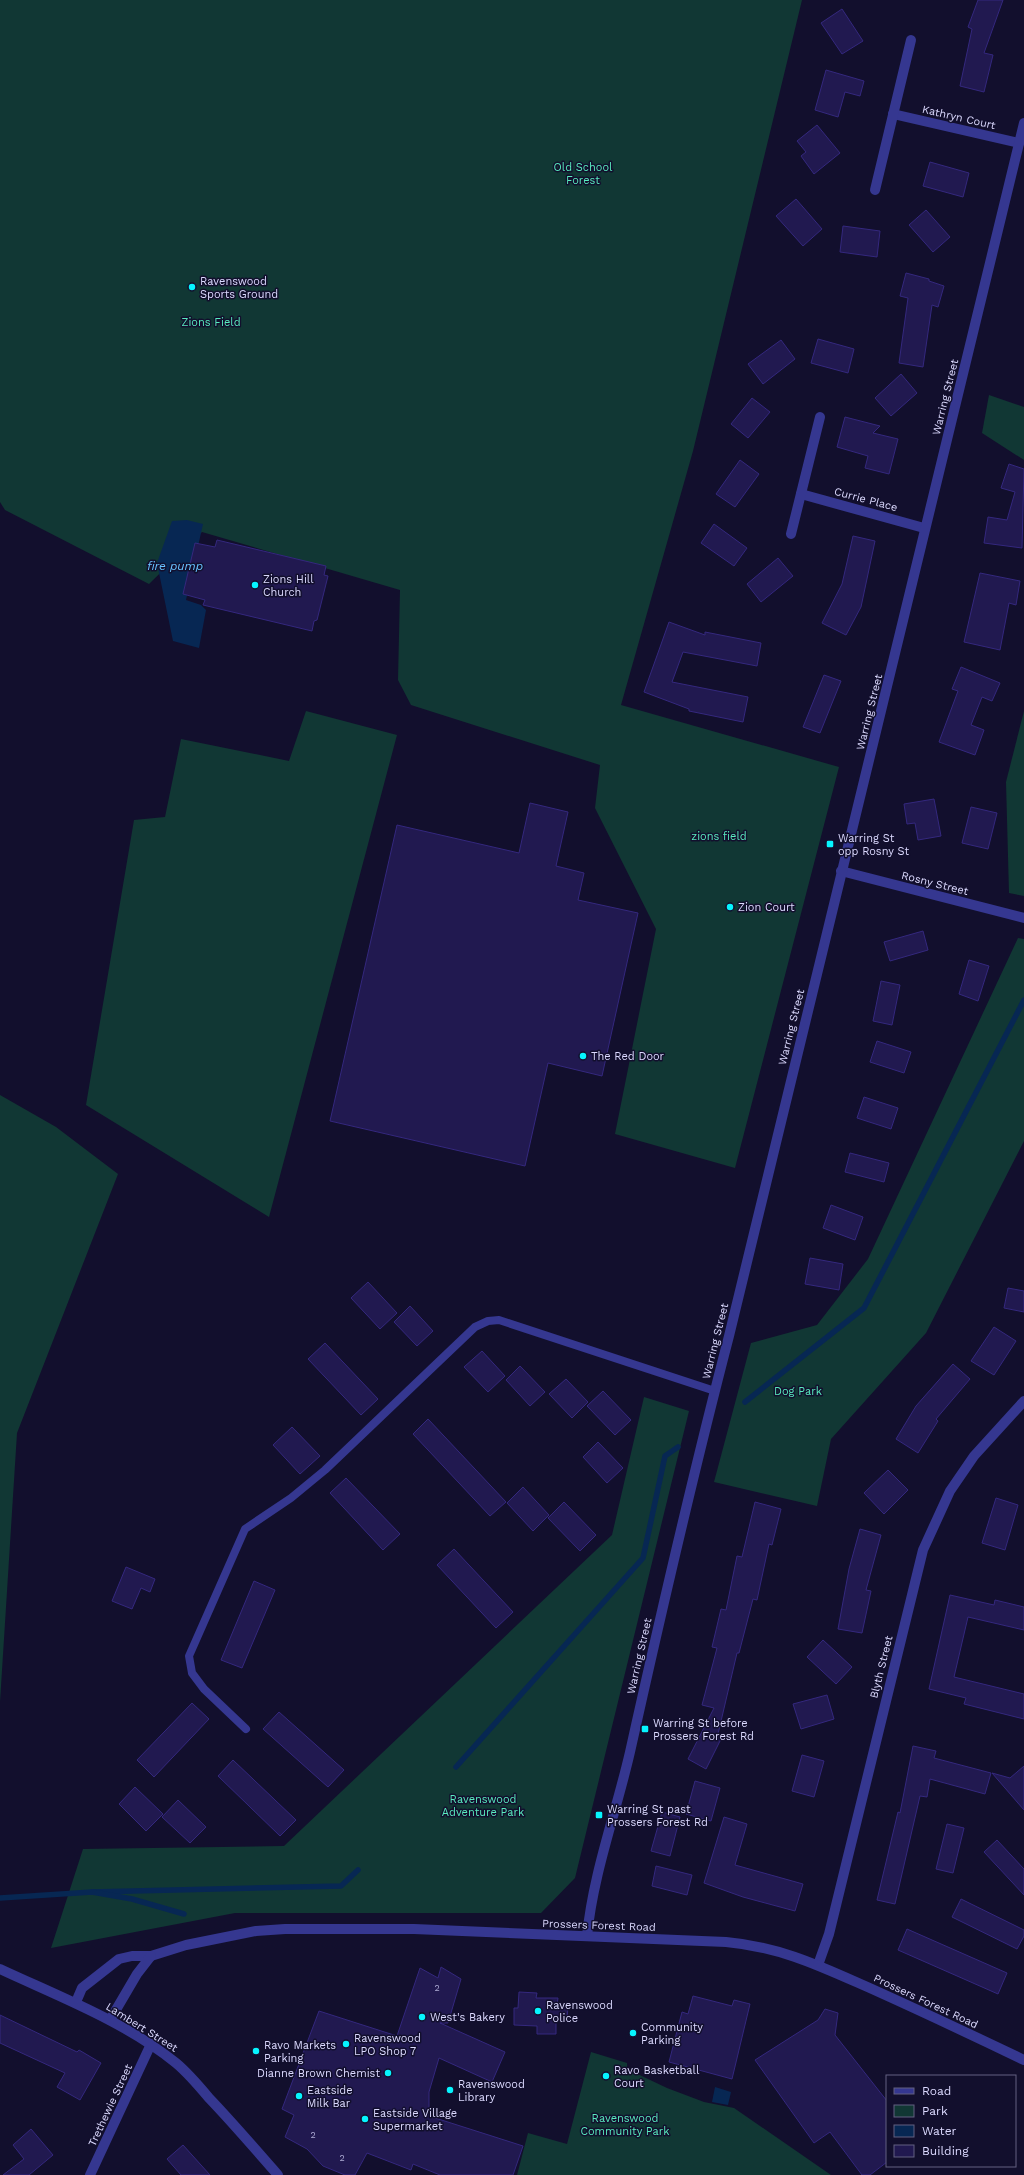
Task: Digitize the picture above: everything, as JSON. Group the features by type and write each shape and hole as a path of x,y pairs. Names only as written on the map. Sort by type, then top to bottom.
{"street":[{"path":"875,190 911,40"},
{"name":"Kathryn Court","path":"893,114 1019,143"},
{"name":"Warring Street","path":"587,1936 590,1908 629,1754 693,1472 715,1391 841,871 890,679 924,528 1024,123"},
{"path":"791,534 820,417"},
{"name":"Currie Place","path":"801,494 924,528"},
{"name":"Rosny Street","path":"841,871 1024,918"},
{"name":"Blyth Street","path":"818,1965 829,1934 923,1550 950,1491 974,1456 1024,1401"},
{"name":"Prossers Forest Road","path":"76,2002 82,1988 120,1959 132,1956 151,1956 186,1945 212,1939 285,1929 414,1930 587,1936 753,1945 792,1954 818,1965 1024,2060"},
{"path":"110,2020 137,1974 151,1956"},
{"name":"Lambert Street","path":"0,1969 76,2002 110,2020 151,2044 178,2064 278,2175"},
{"name":"Trethewie Street","path":"90,2175 151,2044"}],"lane":[{"path":"246,1729 204,1689 192,1672 189,1656 245,1529 291,1498 325,1470 475,1327 488,1321 499,1320 715,1391"}],"green space":[{"path":"0,0 802,0 693,451 621,705 839,767 735,1168 615,1134 656,929 595,808 600,765 411,705 398,680 400,590 202,532 149,584 5,510 0,502"},
{"path":"989,395 1024,407 1024,460 982,433"},
{"path":"306,711 397,735 269,1217 86,1105 134,820 165,817 181,739 289,761"},
{"path":"1024,711 1024,896 1009,893 1006,782"},
{"name":"Dog Park","path":"1018,938 1024,939 1024,1141 926,1333 831,1439 817,1506 714,1482 751,1343 817,1325 868,1259"},
{"path":"0,1095 56,1127 118,1174 17,1433 0,1702"},
{"name":"Ravenswood Adventure Park","path":"644,1397 689,1411 575,1878 541,1913 235,1913 51,1948 83,1849 284,1846 612,1535"},
{"name":"Ravenswood Community Park","path":"591,2052 627,2063 627,2069 667,2088 704,2102 734,2108 831,2175 517,2175 528,2133 567,2144"}],"water":[{"name":"fire pump","path":"187,520 203,524 186,600 201,605 206,610 199,648 173,641 157,563 172,521"},
{"path":"715,2087 731,2092 728,2105 712,2102"}],"building":[{"path":"978,0 1003,0 984,53 993,55 984,92 960,86 972,29 968,27"},
{"path":"842,9 863,41 842,54 821,23"},
{"path":"826,70 864,81 860,96 845,92 838,117 815,110"},
{"path":"817,125 840,153 814,174 801,156 806,152 797,141"},
{"path":"930,162 969,173 963,197 923,186"},
{"path":"796,199 822,229 803,246 776,216"},
{"path":"926,210 950,237 933,252 909,225"},
{"path":"843,226 880,231 877,257 840,252"},
{"path":"906,273 929,279 929,281 944,286 938,307 932,305 923,367 899,363 908,298 900,296"},
{"path":"818,339 854,349 848,373 811,363"},
{"path":"781,340 795,359 763,384 748,364"},
{"path":"901,374 917,393 891,416 875,398"},
{"path":"752,398 770,412 748,438 731,424"},
{"path":"845,417 880,426 873,433 898,439 889,474 865,468 868,456 837,447"},
{"path":"740,460 759,474 735,507 716,494"},
{"path":"1009,464 1024,469 1022,548 984,543 988,517 1007,520 1015,492 1001,488"},
{"path":"714,524 747,548 734,566 701,543"},
{"path":"853,536 875,541 861,607 846,635 822,623 842,584"},
{"name":"Zions Hill Church","path":"217,540 326,566 324,575 328,576 317,620 314,621 312,631 203,605 205,600 183,594 195,543 215,547"},
{"path":"778,558 793,576 761,602 747,584"},
{"path":"980,573 1020,581 1016,605 1009,603 1000,650 964,642"},
{"path":"669,622 705,635 705,632 761,643 757,666 683,652 672,682 748,697 743,722 689,711 689,709 644,692"},
{"path":"961,667 1000,683 992,701 982,697 971,725 984,730 975,755 939,742 958,691 952,689"},
{"path":"824,675 841,681 820,733 803,727"},
{"path":"934,799 941,836 918,840 915,823 907,824 904,804"},
{"path":"530,803 568,812 556,866 584,873 578,900 638,913 602,1076 548,1063 525,1166 330,1121 397,825 519,853"},
{"path":"971,807 997,813 988,849 962,843"},
{"path":"923,931 928,950 890,961 884,942"},
{"path":"969,960 989,966 978,1001 959,994"},
{"path":"881,981 900,985 892,1025 873,1021"},
{"path":"877,1041 911,1052 904,1073 870,1062"},
{"path":"864,1097 898,1108 891,1129 857,1118"},
{"path":"850,1153 889,1163 884,1182 845,1172"},
{"path":"831,1205 863,1217 855,1240 823,1228"},
{"path":"810,1258 843,1264 839,1290 805,1284"},
{"path":"368,1282 397,1313 380,1329 351,1298"},
{"path":"1008,1288 1024,1291 1024,1312 1004,1308"},
{"path":"410,1306 433,1331 417,1346 394,1322"},
{"path":"994,1327 1016,1341 994,1375 971,1361"},
{"path":"325,1343 378,1399 361,1415 308,1359"},
{"path":"482,1351 505,1376 488,1392 464,1367"},
{"path":"953,1364 970,1379 936,1419 938,1421 918,1453 896,1439 916,1406"},
{"path":"520,1366 545,1392 530,1406 506,1380"},
{"path":"566,1379 588,1402 572,1418 549,1394"},
{"path":"603,1391 631,1420 615,1435 587,1406"},
{"path":"428,1419 506,1502 490,1516 413,1434"},
{"path":"292,1427 320,1456 300,1474 273,1445"},
{"path":"598,1442 623,1468 607,1483 583,1457"},
{"path":"888,1470 908,1490 884,1514 864,1493"},
{"path":"346,1478 400,1534 383,1550 330,1493"},
{"path":"523,1487 549,1515 533,1531 507,1503"},
{"path":"996,1498 1018,1505 1005,1550 982,1543"},
{"path":"564,1502 596,1535 580,1551 548,1518"},
{"path":"755,1502 781,1509 772,1545 769,1544 757,1600 753,1599 739,1653 737,1653 718,1734 722,1737 706,1769 688,1759 714,1708 702,1705 717,1648 712,1647 721,1609 726,1610 737,1556 742,1557"},
{"path":"860,1529 881,1535 866,1590 871,1591 862,1633 838,1629 849,1569"},
{"path":"454,1549 513,1612 496,1628 437,1565"},
{"path":"126,1567 155,1579 150,1592 141,1588 132,1609 112,1601"},
{"path":"254,1581 275,1590 242,1668 221,1660"},
{"path":"950,1595 994,1605 995,1600 1024,1607 1024,1630 968,1617 954,1677 1024,1694 1024,1719 964,1704 966,1698 929,1689"},
{"path":"823,1640 852,1667 836,1684 807,1657"},
{"path":"827,1695 834,1719 801,1729 793,1704"},
{"path":"192,1703 209,1719 154,1777 137,1760"},
{"path":"279,1712 344,1770 328,1787 263,1729"},
{"path":"913,1746 936,1751 934,1758 991,1773 985,1794 930,1779 927,1797 920,1796 895,1904 877,1900 898,1812 900,1813"},
{"path":"802,1755 824,1761 814,1797 792,1791"},
{"path":"233,1760 296,1820 280,1836 218,1776"},
{"path":"1024,1766 1024,1810 992,1773 1010,1778"},
{"path":"695,1781 720,1788 711,1821 686,1814"},
{"path":"135,1787 163,1814 146,1831 119,1804"},
{"path":"178,1800 206,1827 190,1843 162,1817"},
{"path":"662,1812 680,1817 670,1856 651,1851"},
{"path":"724,1817 747,1824 735,1865 803,1884 795,1911 743,1897 704,1883"},
{"path":"947,1824 964,1828 953,1873 936,1869"},
{"path":"997,1840 1024,1869 1024,1895 984,1852"},
{"path":"656,1866 692,1875 687,1895 652,1886"},
{"path":"961,1899 1024,1930 1024,1936 1017,1949 952,1917"},
{"path":"907,1929 1007,1973 998,1994 898,1950"},
{"path":"441,1967 461,1979 448,2023 440,2023 505,2052 492,2082 439,2058 429,2092 429,2116 523,2146 513,2175 440,2175 413,2164 411,2170 367,2153 355,2175 345,2175 323,2166 307,2149 285,2137 294,2115 282,2109 319,2011 397,2036 420,1968 438,1978"},
{"path":"519,1992 537,1993 536,1998 558,1998 557,2005 568,2005 567,2021 556,2021 556,2034 537,2034 537,2026 514,2025 514,2008 518,2008"},
{"path":"693,1996 732,2006 734,2000 750,2004 732,2079 669,2062 682,2012 688,2014"},
{"path":"825,2009 838,2013 835,2035 886,2100 886,2163 870,2175 862,2175 830,2132 814,2143 755,2060 818,2020"},
{"path":"0,2015 77,2052 79,2050 101,2063 80,2100 57,2087 65,2073 0,2043"},
{"path":"31,2129 53,2155 29,2175 3,2175 24,2159 13,2145"},
{"path":"183,2145 210,2175 181,2175 167,2159"}],"waterway":[{"path":"745,1402 864,1308 1024,1000"},
{"path":"456,1767 643,1558 665,1456 678,1447"},
{"path":"92,1892 341,1886 358,1870"},
{"path":"0,1898 92,1892 132,1899 184,1914"}],"place":[{"name":"Ravenswood Sports Ground","path":"192,287"},
{"name":"Zions Hill Church","path":"255,585"},
{"name":"Warring St opp Rosny St","path":"830,844"},
{"name":"Zion Court","path":"730,907"},
{"name":"The Red Door","path":"583,1056"},
{"name":"Warring St before Prossers Forest Rd","path":"645,1729"},
{"name":"Warring St past Prossers Forest Rd","path":"599,1815"},
{"name":"Ravenswood Police","path":"538,2011"},
{"name":"West's Bakery","path":"422,2017"},
{"name":"Community Parking","path":"633,2033"},
{"name":"Ravenswood LPO Shop 7","path":"346,2044"},
{"name":"Ravo Markets Parking","path":"256,2051"},
{"name":"Dianne Brown Chemist","path":"388,2073"},
{"name":"Ravo Basketball Court","path":"606,2076"},
{"name":"Ravenswood Library","path":"450,2090"},
{"name":"Eastside Milk Bar","path":"299,2096"},
{"name":"Eastside Village Supermarket","path":"365,2119"}],"park label":[{"name":"Old School Forest","path":"583,173"},
{"name":"Zions Field","path":"211,322"},
{"name":"zions field","path":"719,836"}]}
